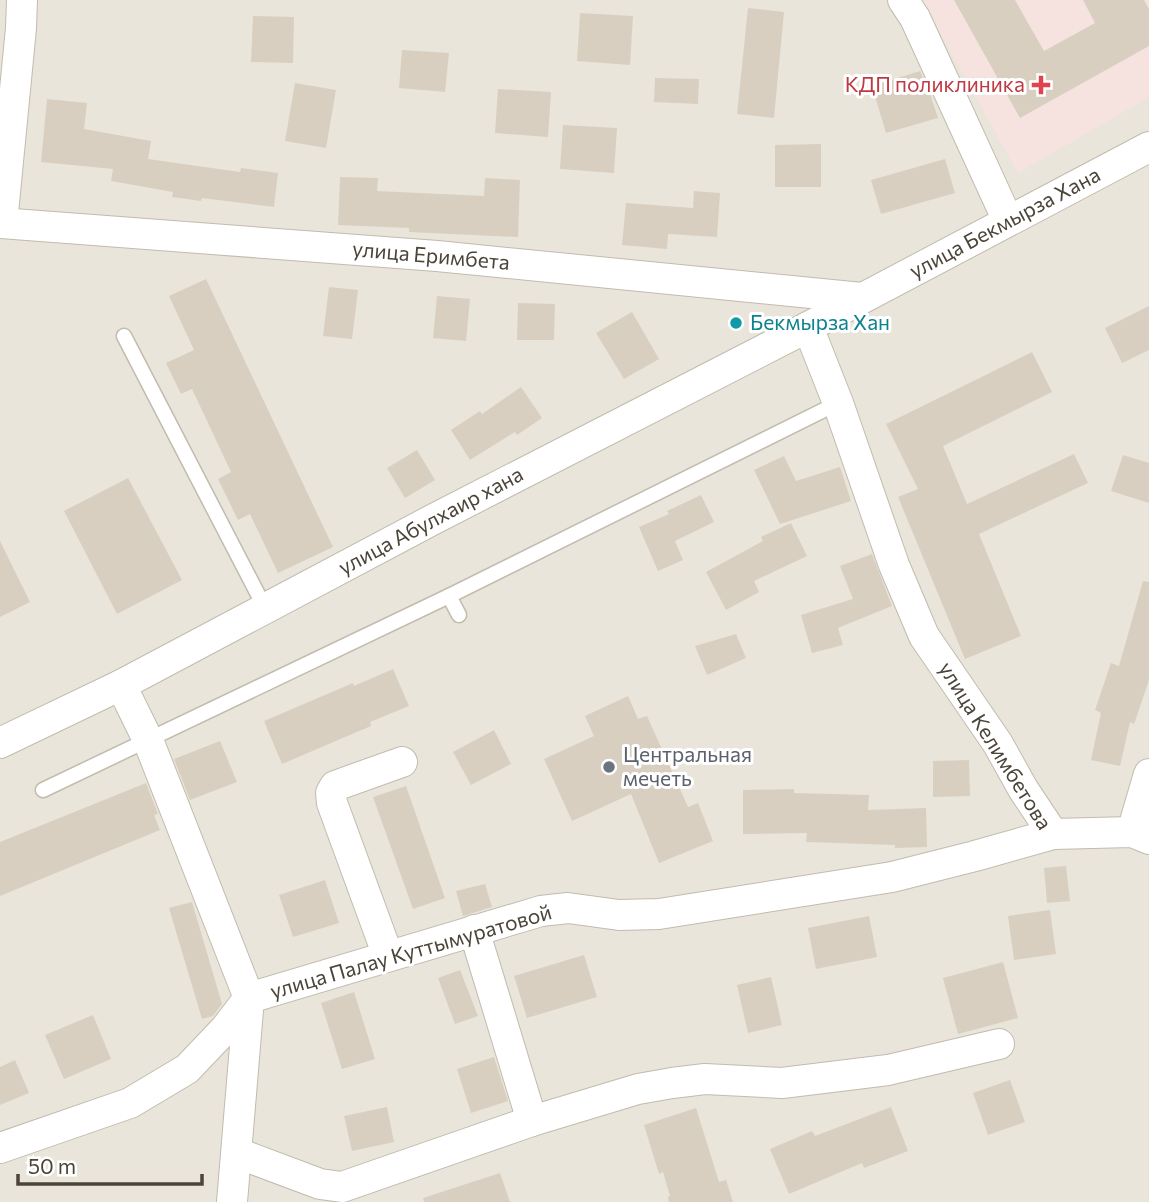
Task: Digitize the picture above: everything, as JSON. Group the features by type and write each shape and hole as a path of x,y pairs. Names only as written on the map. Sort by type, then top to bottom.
{"street":[{"path":"1,223 22,0"},
{"path":"903,0 915,18 1008,221"},
{"name":"улица Бекмырза Хана","path":"862,298 1148,149"},
{"name":"улица Еримбета","path":"1,223 437,256 862,298"},
{"name":"улица Абулхаир хана","path":"0,743 121,685 444,513 862,298"},
{"name":"улица Келимбетова","path":"620,915 659,914 892,877 1053,834 1023,789 998,744 924,636 894,565 838,403 808,327"},
{"path":"121,685 148,740 250,998 232,1202"},
{"path":"388,956 332,803 331,793 335,786 401,762"},
{"path":"1053,834 1141,835 1149,774"},
{"name":"улица Палау Куттымуратовой","path":"0,1148 130,1103 187,1069 250,998 541,911 568,908 620,915"},
{"path":"474,930 533,1121"},
{"path":"237,1153 320,1184 342,1187 533,1121 638,1090 705,1079 782,1083 888,1070 999,1044"}],"lane":[{"path":"124,336 265,608"},
{"path":"43,790 449,596 838,403"},
{"path":"449,596 459,615"}],"shaded area":[{"path":"0,0 1149,0 1149,1202 0,1202"},
{"path":"922,0 1149,0 1149,97 1018,173"}],"building":[{"name":"КДП поликлиника","path":"954,0 1015,0 1044,51 1095,23 1083,0 1144,0 1149,9 1149,46 1020,118"},
{"path":"748,8 784,12 774,118 737,114"},
{"path":"580,13 633,16 630,65 577,61"},
{"path":"253,16 294,17 293,63 251,62"},
{"path":"402,50 449,53 445,92 399,88"},
{"path":"920,71 938,118 886,133 872,86"},
{"path":"655,78 699,79 698,104 654,102"},
{"path":"295,83 336,90 326,148 285,141"},
{"path":"498,89 551,92 548,137 495,133"},
{"path":"47,99 87,103 84,129 151,141 148,159 240,172 241,168 278,173 274,207 172,197 173,192 111,181 113,169 41,162"},
{"path":"563,125 617,128 614,173 560,169"},
{"path":"821,144 821,187 775,187 775,145"},
{"path":"945,159 955,193 881,214 871,180"},
{"path":"340,177 378,178 377,191 484,196 485,178 520,180 518,237 409,232 409,228 338,225"},
{"path":"694,191 720,193 717,237 668,234 667,249 622,245 626,203 693,208"},
{"path":"206,279 333,547 278,573 250,514 238,520 218,479 231,472 192,389 181,394 166,363 194,350 169,296"},
{"path":"329,287 358,290 352,339 323,336"},
{"path":"437,296 470,299 466,341 433,338"},
{"path":"518,303 555,304 554,340 517,340"},
{"path":"1149,306 1149,350 1122,363 1105,328"},
{"path":"632,312 659,359 624,379 596,333"},
{"path":"1032,352 1052,392 943,446 967,504 1074,454 1088,483 979,534 1021,636 965,659 898,497 918,489 886,424"},
{"path":"521,387 542,418 470,460 451,430 480,411 482,414"},
{"path":"417,450 435,480 405,498 387,468"},
{"path":"1123,455 1149,463 1149,503 1111,491"},
{"path":"784,456 796,481 840,467 851,501 780,524 754,470"},
{"path":"128,478 182,580 117,614 64,511"},
{"path":"701,495 714,522 675,541 683,560 658,571 639,527 669,514 667,511"},
{"path":"791,523 807,556 754,581 759,592 726,610 706,572 763,541 761,537"},
{"path":"0,541 30,602 0,617"},
{"path":"872,554 892,606 838,628 843,645 812,653 801,615 853,599 840,566"},
{"path":"1143,581 1149,582 1149,680 1134,724 1130,722 1120,766 1091,760 1101,713 1095,710 1111,663 1119,666"},
{"path":"736,634 746,658 707,675 695,646"},
{"path":"393,669 409,706 370,722 371,726 282,764 264,721"},
{"name":"Центральная мечеть","path":"628,696 638,719 647,716 688,807 698,803 713,841 659,863 631,794 572,821 544,759 594,736 585,716"},
{"path":"494,730 511,764 471,785 453,752"},
{"path":"220,741 237,782 190,800 174,759"},
{"path":"969,760 970,796 933,797 933,761"},
{"path":"146,783 158,814 154,815 160,830 0,896 0,842"},
{"path":"406,786 445,898 413,909 373,797"},
{"path":"794,789 794,793 869,795 868,810 926,808 927,847 895,848 895,845 806,842 807,833 743,834 743,790"},
{"path":"1066,866 1070,901 1047,903 1044,868"},
{"path":"325,880 339,923 293,937 279,895"},
{"path":"485,884 492,907 463,916 456,891"},
{"path":"192,902 222,1004 213,1016 202,1019 169,908"},
{"path":"1050,910 1056,954 1014,960 1008,916"},
{"path":"869,916 877,957 816,969 808,928"},
{"path":"584,955 597,997 527,1018 514,976"},
{"path":"1003,962 1018,1018 958,1034 943,978"},
{"path":"460,970 478,1016 455,1024 438,978"},
{"path":"771,977 782,1025 748,1033 737,985"},
{"path":"354,992 375,1059 342,1069 321,1003"},
{"path":"93,1015 111,1059 64,1079 45,1035"},
{"path":"494,1057 508,1101 471,1113 457,1069"},
{"path":"15,1060 29,1093 0,1105 0,1067"},
{"path":"1010,1080 1025,1122 988,1135 973,1093"},
{"path":"387,1107 394,1142 352,1151 344,1116"},
{"path":"891,1107 908,1151 864,1168 862,1163 789,1194 770,1149 812,1131 815,1136"},
{"path":"696,1108 719,1182 726,1180 733,1202 669,1202 670,1196 663,1172 659,1174 644,1125"},
{"path":"500,1173 510,1202 424,1202 423,1198"}],"place":[{"name":"КДП поликлиника","path":"1041,85"},
{"name":"Бекмырза Хан","path":"736,323"},
{"name":"Центральная мечеть","path":"609,767"}]}
